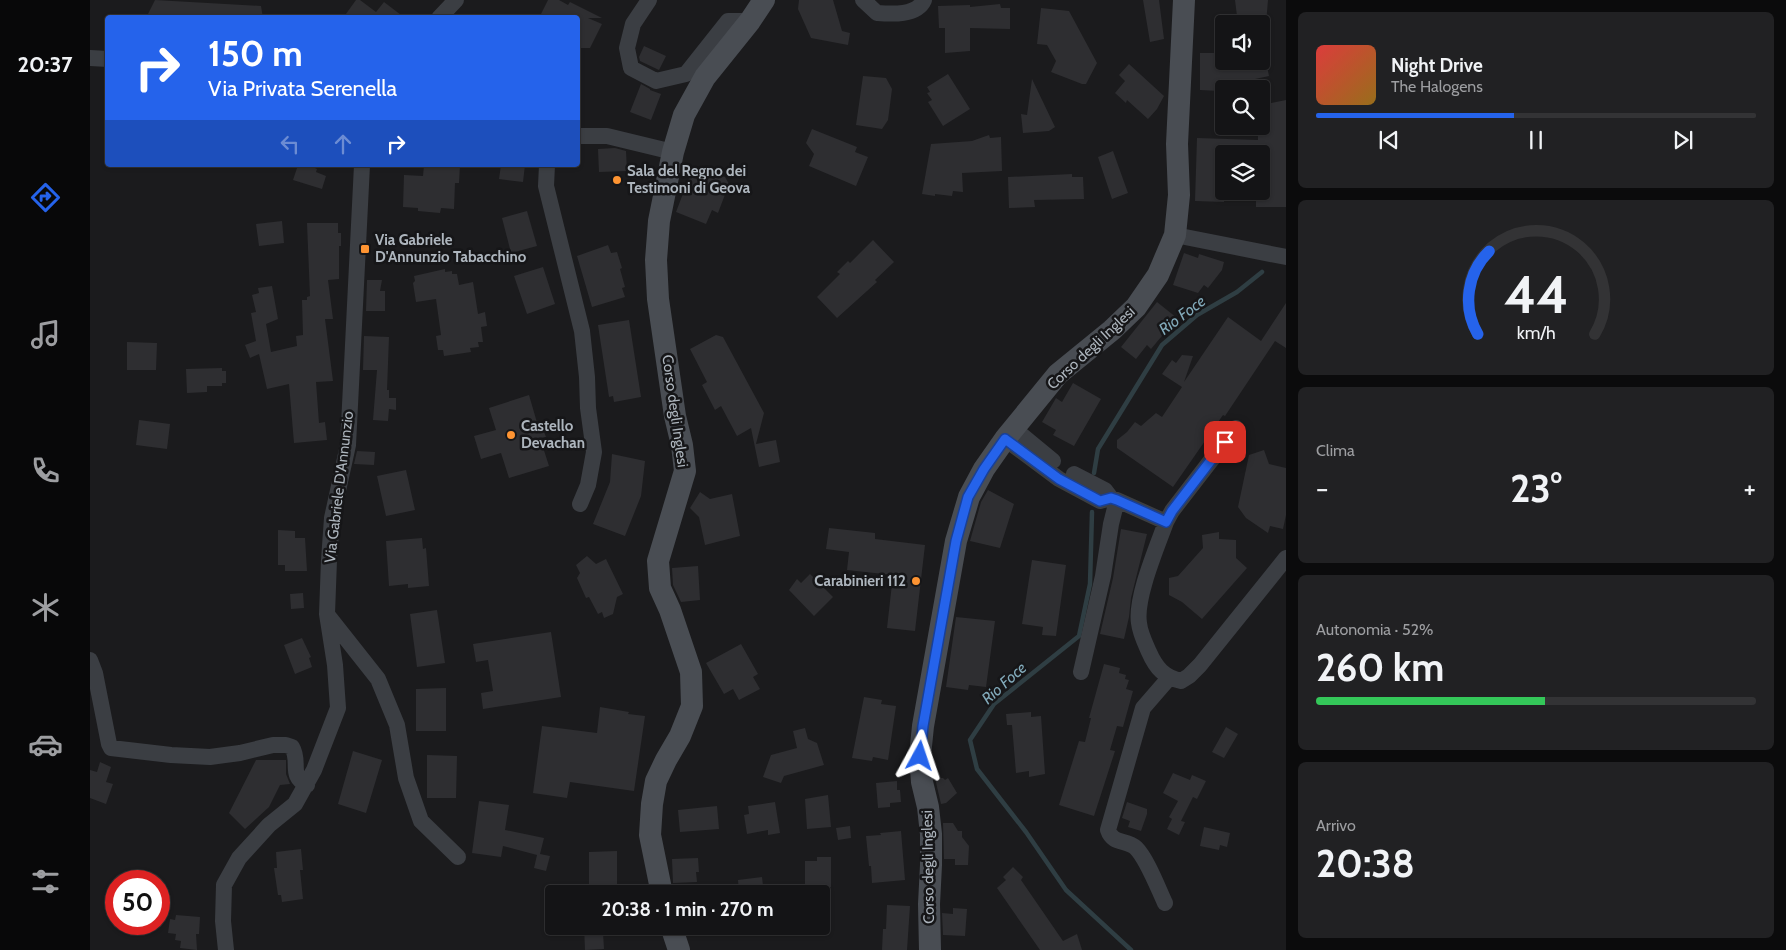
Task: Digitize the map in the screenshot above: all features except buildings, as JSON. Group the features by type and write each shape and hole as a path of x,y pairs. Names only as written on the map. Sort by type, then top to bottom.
{"main road":[{"name":"Corso degli Inglesi","path":"660,885 650,835 656,781 680,736 692,706 691,672 670,610 660,588 658,561 685,471 658,299 656,260 659,220 673,152 684,115 705,77 750,21 764,0"},
{"name":"Corso degli Inglesi","path":"930,950 931,842 920,756 923,726 956,541 968,497 984,469 1009,434 1058,374 1112,330 1136,307 1158,275 1175,235 1179,195 1177,144 1184,0"},
{"path":"674,935 679,950"}],"street":[{"path":"442,15 456,0"},
{"path":"650,0 633,24 627,48 631,68 656,81 686,74 728,21 750,21"},
{"path":"863,0 877,13 902,14 922,5 924,0"},
{"path":"90,58 105,59"},
{"path":"580,136 607,136 673,152"},
{"name":"Via Gabriele D'Annunzio","path":"226,950 223,920 224,885 239,858 269,825 295,804 307,785 338,708 335,665 327,614 329,560 332,518 348,445 362,167"},
{"path":"547,167 546,186 582,331 587,377 588,408 594,452 588,485 580,504"},
{"path":"1175,235 1286,257"},
{"path":"1236,428 1172,511 1166,522 1142,592 1138,621 1154,662 1169,678 1182,681 1189,676 1200,665 1286,558"},
{"path":"1009,434 1059,479 1100,501 1114,499 1166,522"},
{"path":"1081,672 1103,576 1114,499"},
{"path":"327,614 378,679 398,725 406,778 421,821 458,857"},
{"path":"90,660 95,672 111,748 171,755 210,757 240,754 273,745 286,745 292,747 295,753 296,776 299,782 307,785"},
{"path":"1165,903 1137,848 1131,844 1113,839 1108,830 1143,708 1169,678"}],"waterway":[{"name":"Rio Foce","path":"1094,473 1098,449 1162,345 1197,315 1237,292 1262,272"},
{"name":"Rio Foce","path":"1092,512 1090,584 1079,636 994,704 970,740 977,769 1026,832 1066,890 1131,950"}],"place":[{"name":"Sala del Regno dei Testimoni di Geova","path":"617,180"},
{"name":"Via Gabriele D'Annunzio Tabacchino","path":"365,249"},
{"name":"Castello Devachan","path":"511,435"},
{"name":"Carabinieri 112","path":"916,581"}],"route":[{"path":"920,756 923,726 956,541 968,497 984,469 1005,439 1059,479 1100,501 1111,498 1166,522 1172,511 1225,442"}]}
